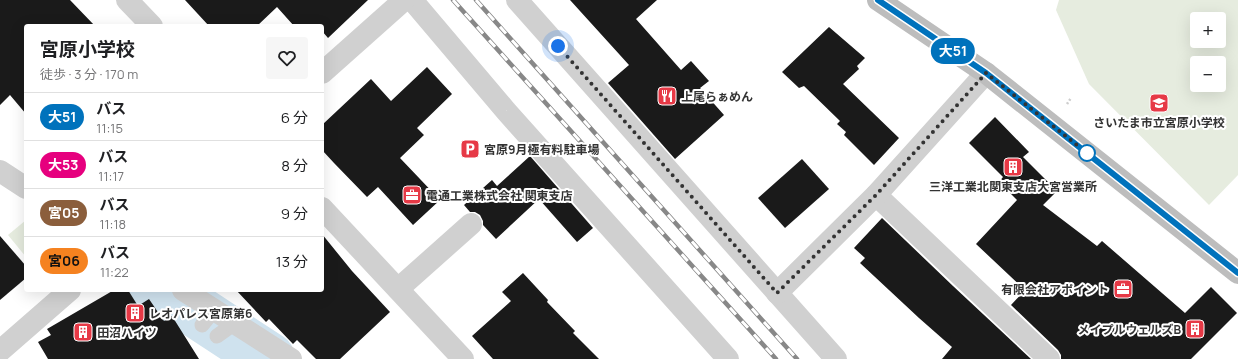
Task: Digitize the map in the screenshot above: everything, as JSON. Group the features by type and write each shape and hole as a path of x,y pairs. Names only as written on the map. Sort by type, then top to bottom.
{"main road":[{"path":"878,0 986,73 1238,273"}],"street":[{"path":"127,0 150,24"},
{"path":"324,71 404,0"},
{"path":"412,0 512,117 728,359"},
{"path":"517,0 836,359"},
{"path":"777,293 876,195 986,73"},
{"path":"0,171 24,187"},
{"path":"876,195 1049,359"},
{"path":"324,210 463,359"},
{"path":"398,289 471,224"},
{"path":"0,351 68,292"},
{"path":"185,292 209,316 232,325 291,359"}],"lane":[{"path":"217,336 232,325"}],"shaded area":[{"name":"さいたま市立宮原小学校","path":"1059,0 1238,0 1238,175 1209,205 1089,84 1056,10"},
{"path":"24,222 24,255 8,235"}],"building":[{"path":"0,0 70,0 93,24 24,24 24,112 10,95 0,105"},
{"path":"185,0 368,0 328,38 324,33 324,24 292,24 277,7 259,24 207,24"},
{"path":"570,0 657,0 636,19 681,70 691,61 709,81 700,88 724,115 675,159 608,83 629,65"},
{"path":"829,27 865,58 857,66 859,69 843,84 899,138 874,165 844,135 846,132 837,124 840,121 804,86 799,88 782,72"},
{"path":"427,67 452,94 417,128 424,135 400,158 440,200 413,225 378,187 367,197 324,152 324,123 371,79 391,101"},
{"path":"995,117 1029,152 1023,157 1057,191 1043,205 1097,246 1102,241 1185,313 1211,287 1237,313 1191,359 1061,359 1061,355 1058,350 1011,305 1025,290 976,244 1017,200 999,182 1003,177 969,143"},
{"path":"530,156 593,228 577,242 539,199 496,239 483,225 480,215 475,212 470,212 464,205 492,180 497,186"},
{"path":"802,159 829,189 785,228 758,198"},
{"path":"882,218 1031,359 942,359 952,347 860,263 865,258 854,248"},
{"path":"0,236 24,264 24,280 0,300"},
{"path":"324,236 352,271 390,312 340,359 316,359 297,340 293,344 269,319 266,322 238,292 324,292"},
{"path":"523,273 548,300 547,302 575,331 573,333 599,359 493,359 472,336 511,301 502,292"},
{"path":"111,292 129,292 138,306 149,299 164,321 172,316 199,359 48,359 38,342 51,335 47,329"}],"waterway":[{"path":"155,292 167,300 190,307 269,359"}],"railway":[{"path":"453,0 776,359"},
{"path":"476,0 797,359"}],"bus line":[{"name":"大51","path":"878,0 986,73 1238,273"}],"place":[{"name":"上尾らぁめん","path":"667,96"},
{"name":"さいたま市立宮原小学校","path":"1159,103"},
{"name":"宮原9月極有料駐車場","path":"470,149"},
{"name":"三洋工業北関東支店大宮営業所","path":"1013,167"},
{"name":"電通工業株式会社 関東支店","path":"412,195"},
{"name":"有限会社アポイント","path":"1123,289"},
{"name":"レオパレス宮原第6","path":"135,313"},
{"name":"メイプルウェルズB","path":"1195,329"},
{"name":"田沼ハイツ","path":"83,332"}],"route":[{"path":"558,46 777,293 876,195 986,73 1087,153"}]}
